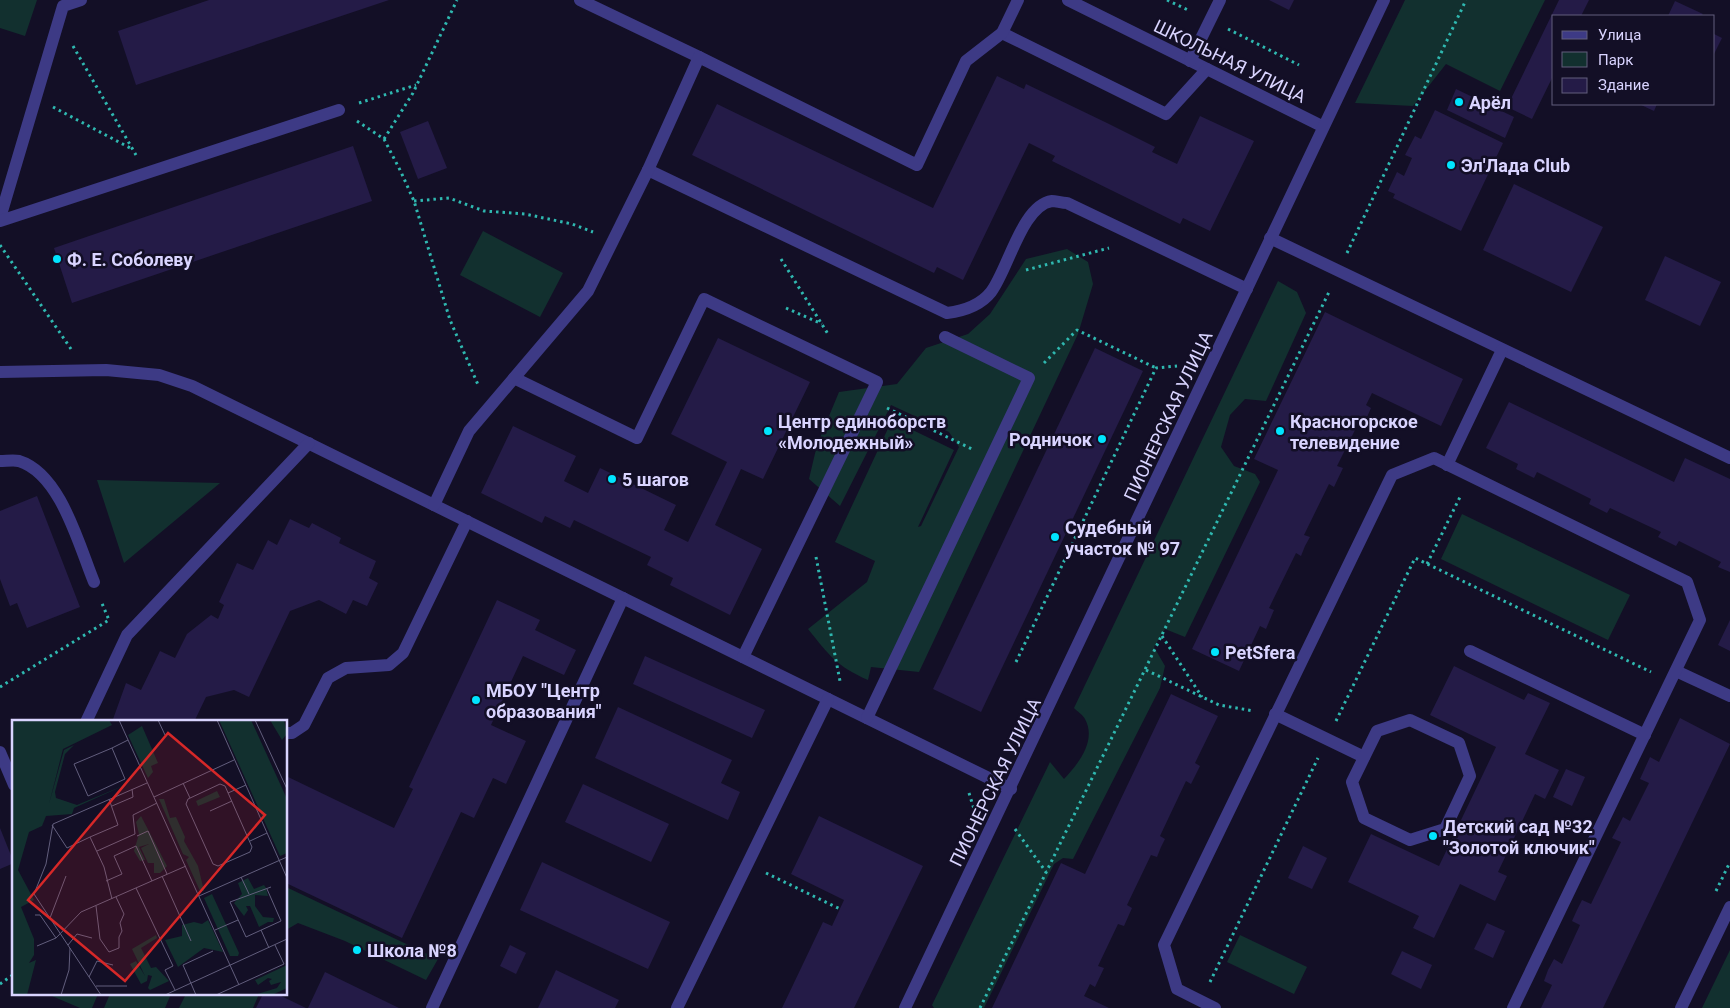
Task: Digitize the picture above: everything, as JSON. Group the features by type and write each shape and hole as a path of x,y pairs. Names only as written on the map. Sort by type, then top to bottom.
{"street":[{"path":"0,220 63,6 81,0"},
{"path":"580,0 917,165 966,62 1002,33 1018,0"},
{"name":"ШКОЛЬНАЯ УЛИЦА","path":"1068,0 1322,126"},
{"path":"1190,61 1220,0"},
{"name":"ПИОНЕРСКАЯ УЛИЦА","path":"905,1008 1011,789 1247,290 1322,126 1384,0"},
{"path":"1002,33 1166,114 1207,69"},
{"path":"434,505 469,431 588,291 648,170 699,57"},
{"path":"0,220 339,110"},
{"path":"648,170 947,313 965,310 991,292 1029,218 1039,206 1052,201 1067,204 1247,290"},
{"path":"1270,238 1730,458"},
{"path":"514,378 637,438 704,299 877,382 743,657"},
{"path":"867,718 1029,378 945,338"},
{"path":"1447,464 1502,350"},
{"path":"0,372 85,370 159,375 192,386 1011,789"},
{"path":"87,720 127,635 309,444"},
{"path":"1215,1008 1177,989 1164,945 1392,475 1434,458 1687,582 1700,620 1513,1008"},
{"path":"0,461 19,461 38,472 60,497 94,582"},
{"path":"288,733 292,733 304,725 328,678 346,668 389,666 403,652 467,521"},
{"path":"432,1008 623,598"},
{"path":"1470,651 1645,735"},
{"path":"1676,671 1730,696"},
{"path":"677,1008 828,698"},
{"path":"1275,714 1364,757"},
{"path":"1410,720 1459,743 1470,776 1445,828 1410,840 1364,818 1352,782 1364,757 1377,731 1410,720"},
{"path":"0,752 12,780"},
{"path":"1681,1008 1730,907"}],"path":[{"path":"384,139 416,85 458,0"},
{"path":"1167,0 1299,65"},
{"path":"980,1008 1338,272 1466,0"},
{"path":"59,20 146,173"},
{"path":"376,98 416,85"},
{"path":"36,98 132,149"},
{"path":"339,110 384,139 414,201 450,320 489,408"},
{"path":"414,201 449,198 484,210 525,214 572,224 613,241"},
{"path":"999,277 1141,239"},
{"path":"0,245 85,370"},
{"path":"780,257 832,339"},
{"path":"786,308 822,324"},
{"path":"1029,378 1077,330 1156,368 1177,366"},
{"path":"1016,662 1156,368"},
{"path":"868,400 991,458"},
{"path":"1428,564 1470,476"},
{"path":"809,522 845,708"},
{"path":"0,687 108,620 94,582"},
{"path":"1162,636 1203,697"},
{"path":"1146,670 1219,705 1275,714"},
{"path":"1014,828 1046,872"},
{"path":"747,864 840,909"},
{"path":"0,984 12,975"}],"green space":[{"path":"0,0 37,0 25,36 0,28"},
{"path":"1405,0 1545,0 1500,91 1446,64 1413,106 1355,103"},
{"path":"483,231 563,273 540,317 460,275"},
{"path":"1067,249 1088,262 1093,284 1078,334 919,672 871,667 868,680 857,675 840,665 808,629 867,582 875,561 835,542 892,420 954,450 918,527 921,526 959,447 949,432 891,405 840,506 809,479 817,445 839,392 897,384 926,348 968,334 990,314 1026,259"},
{"path":"1278,281 1297,292 1306,313 1266,401 1245,399 1230,415 1221,447 1234,466 1255,474 1260,482 1185,637 1165,629 1154,647 1165,666 1160,688 1073,859 1063,858 1054,864 984,1008 934,1008 932,1005 1050,762 1064,779 1084,752 1089,736 1088,727 1084,718 1074,708"},
{"path":"97,480 220,483 124,563"},
{"path":"1462,514 1630,595 1608,640 1441,559"},
{"path":"288,888 438,959 426,980 345,941 298,923 288,929"},
{"path":"1240,935 1307,967 1294,994 1227,962"},
{"path":"1730,950 1730,1008 1702,1008"},
{"path":"52,996 97,996 92,1008 80,1008"},
{"path":"109,996 170,996 165,1008 104,1008"},
{"path":"185,996 258,996 253,1008 179,1008"}],"building":[{"path":"209,0 389,0 136,85 118,31"},
{"path":"1269,0 1294,0 1289,10"},
{"path":"1559,0 1589,0 1582,15 1552,15 1552,78 1532,119 1507,107"},
{"path":"1675,1 1703,14 1702,15 1668,15"},
{"path":"1715,34 1722,38 1715,52"},
{"path":"997,76 1024,89 1026,84 1107,123 1155,147 1152,152 1177,164 1200,116 1254,141 1210,231 1183,218 1180,224 1052,161 1055,156 1029,143 963,280 937,267 934,273 692,155 717,104 933,208"},
{"path":"1456,89 1514,117 1505,138 1447,110"},
{"path":"1641,105 1657,105 1654,111"},
{"name":"Эл'Лада Club","path":"1435,110 1503,143 1461,231 1393,198 1395,194 1388,191 1397,172 1404,176 1412,158 1405,155 1415,136 1421,139"},
{"path":"428,121 447,168 418,179 400,132"},
{"path":"353,146 372,201 72,303 54,248"},
{"path":"1514,184 1603,227 1571,292 1483,250"},
{"path":"1665,256 1721,282 1700,326 1645,300"},
{"path":"1325,312 1463,379 1441,426 1372,393 1366,405 1371,408 1363,426 1358,424 1337,466 1343,468 1334,487 1329,484 1304,535 1310,537 1301,556 1296,553 1269,608 1274,610 1266,629 1260,626 1239,671 1192,649 1278,470 1254,459"},
{"path":"718,338 810,382 763,479 741,469 715,525 762,549 730,615 670,585 673,578 647,565 651,557 574,520 570,528 545,516 542,523 481,493 513,426 576,456 564,481 588,493 600,468 676,505 664,530 688,542 727,462 671,434"},
{"path":"1095,348 1143,371 981,712 933,689"},
{"path":"1509,402 1674,482 1685,458 1730,479 1730,572 1718,567 1721,562 1679,541 1676,546 1658,537 1661,532 1610,508 1607,513 1589,504 1591,499 1537,472 1534,478 1516,469 1518,464 1486,448"},
{"path":"37,496 80,607 27,628 17,603 10,606 0,579 0,511"},
{"path":"290,519 309,528 312,523 341,538 339,543 376,561 369,578 378,583 367,606 353,600 346,614 319,600 290,611 249,697 234,690 206,697 195,720 113,720 126,683 141,690 160,651 175,658 187,634 211,615 218,619 224,605 219,602 237,563 253,570 268,540 277,545"},
{"path":"497,600 540,620 535,630 576,650 564,675 523,656 491,725 526,741 506,784 493,778 474,818 461,812 402,938 288,884 288,777 394,828 413,789 409,787"},
{"path":"1730,620 1730,651 1718,645"},
{"path":"645,656 765,710 752,738 633,684"},
{"path":"1454,666 1524,700 1528,693 1550,703 1525,754 1559,770 1545,799 1535,794 1498,872 1507,876 1495,901 1460,884 1434,938 1413,928 1419,916 1348,882 1371,834 1439,866 1496,747 1430,715"},
{"path":"1171,694 1218,716 1195,763 1200,766 1191,784 1186,781 1160,836 1165,839 1157,857 1151,855 1127,905 1132,908 1124,926 1118,924 1098,966 1104,968 1095,987 1090,984 1084,996 1109,1008 992,1008 1061,863 1085,874"},
{"path":"618,707 732,760 721,783 740,792 728,820 595,758"},
{"path":"1680,718 1730,744 1603,1008 1541,1008 1552,985 1544,981 1548,970 1554,959 1562,964 1580,925 1572,921 1577,910 1582,900 1591,904 1621,842 1612,838 1623,817 1630,821 1649,783 1640,779 1650,757 1659,762"},
{"path":"1566,769 1585,777 1572,806 1553,797"},
{"path":"583,784 669,824 651,862 565,822"},
{"path":"819,816 923,866 854,1008 782,1008 823,922 832,926 844,900 791,874"},
{"path":"0,828 12,858 12,864 0,869"},
{"path":"1303,846 1327,858 1312,889 1288,878"},
{"path":"542,862 670,922 648,969 520,910"},
{"path":"1487,923 1505,931 1493,958 1474,949"},
{"path":"510,945 526,953 516,974 500,966"},
{"path":"1402,951 1432,965 1421,989 1391,974"},
{"path":"556,970 619,1000 615,1008 538,1008"},
{"path":"325,972 399,1008 308,1008"},
{"path":"262,996 281,996 306,1008 256,1008"}],"place":[{"name":"Арёл","path":"1459,102"},
{"name":"Эл'Лада Club","path":"1451,165"},
{"name":"Ф. Е. Соболеву","path":"57,259"},
{"name":"Центр единоборств «Молодежный»","path":"768,431"},
{"name":"Красногорское телевидение","path":"1280,431"},
{"name":"Родничок","path":"1102,439"},
{"name":"5 шагов","path":"612,479"},
{"name":"Судебный участок № 97","path":"1055,537"},
{"name":"PetSfera","path":"1215,652"},
{"name":"МБОУ \"Центр образования\"","path":"476,700"},
{"name":"Детский сад №32 \"Золотой ключик\"","path":"1433,836"},
{"name":"Школа №8","path":"357,950"}]}
